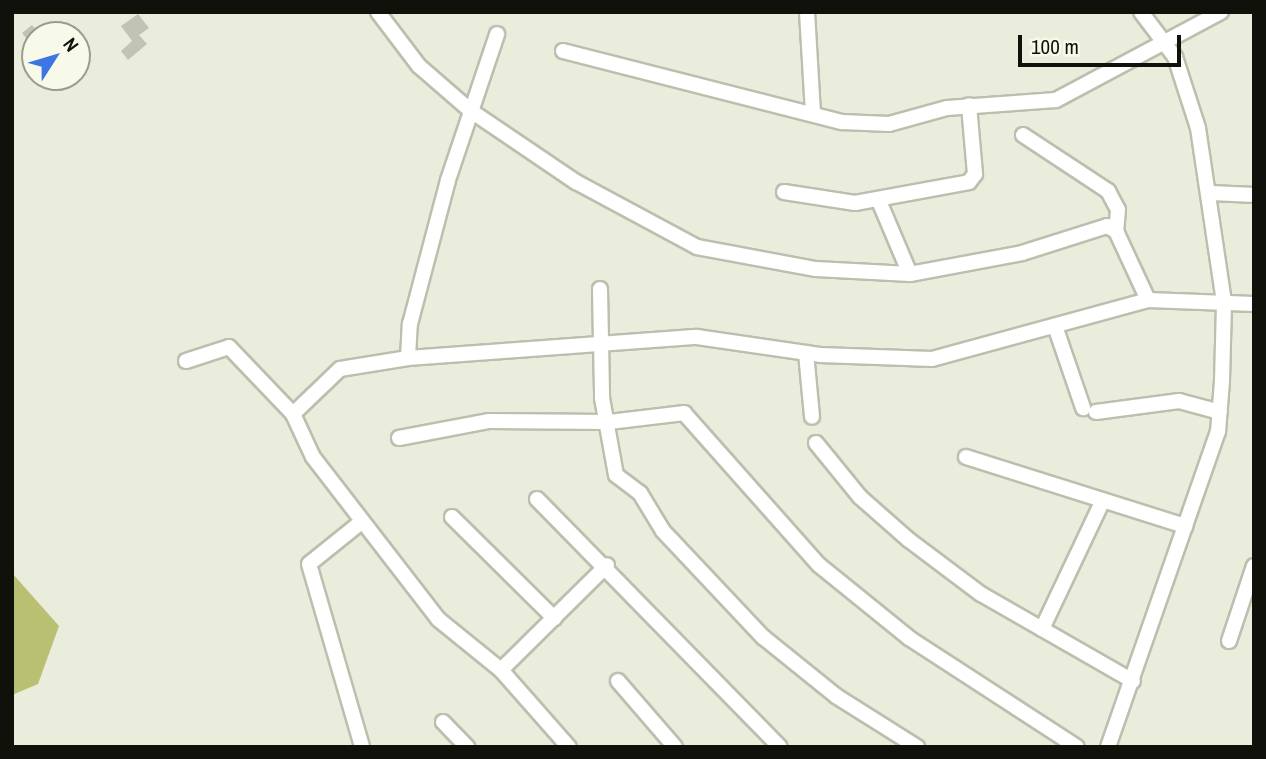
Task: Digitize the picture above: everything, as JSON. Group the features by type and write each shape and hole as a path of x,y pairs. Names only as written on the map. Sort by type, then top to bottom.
{"street":[{"path":"378,12 419,66 471,111 576,182 697,247 816,269 911,274 1022,253 1107,226 1116,231"},
{"path":"807,12 813,114"},
{"path":"1108,747 1185,526 1220,412 1224,302 1212,193 1185,77 1167,44 1141,12"},
{"path":"563,51 813,114 889,124 969,105 1056,100 1167,44 1221,12"},
{"path":"408,358 410,324 496,34"},
{"path":"784,192 879,201 973,179 969,105"},
{"path":"1023,135 1108,191 1118,210 1116,231 1147,300"},
{"path":"1212,193 1254,195"},
{"path":"879,201 911,274"},
{"path":"600,289 602,398 609,422 616,475 640,493 663,531 763,637 836,696 917,747"},
{"path":"293,414 340,369 408,358 704,338 806,353 932,359 1147,300 1254,304"},
{"path":"1055,326 1089,410 1179,401 1220,412"},
{"path":"186,361 229,347 293,414 313,457 360,523 438,619 501,670 569,747"},
{"path":"806,353 812,417"},
{"path":"399,438 489,421 609,422 684,413 819,565 909,638 1077,747"},
{"path":"816,443 860,497 909,540 1042,629 1133,681"},
{"path":"966,457 1101,504 1185,526"},
{"path":"537,499 607,565 780,747"},
{"path":"1042,629 1101,504"},
{"path":"452,517 554,618"},
{"path":"360,523 309,564 362,747"},
{"path":"501,670 607,565"},
{"path":"1229,641 1254,566"},
{"path":"618,681 676,747"},
{"path":"443,722 467,747"}],"green space":[{"path":"12,573 59,626 38,684 12,695"}],"building":[{"path":"138,14 149,28 139,35 147,44 128,60 121,51 132,41 121,26"}]}
